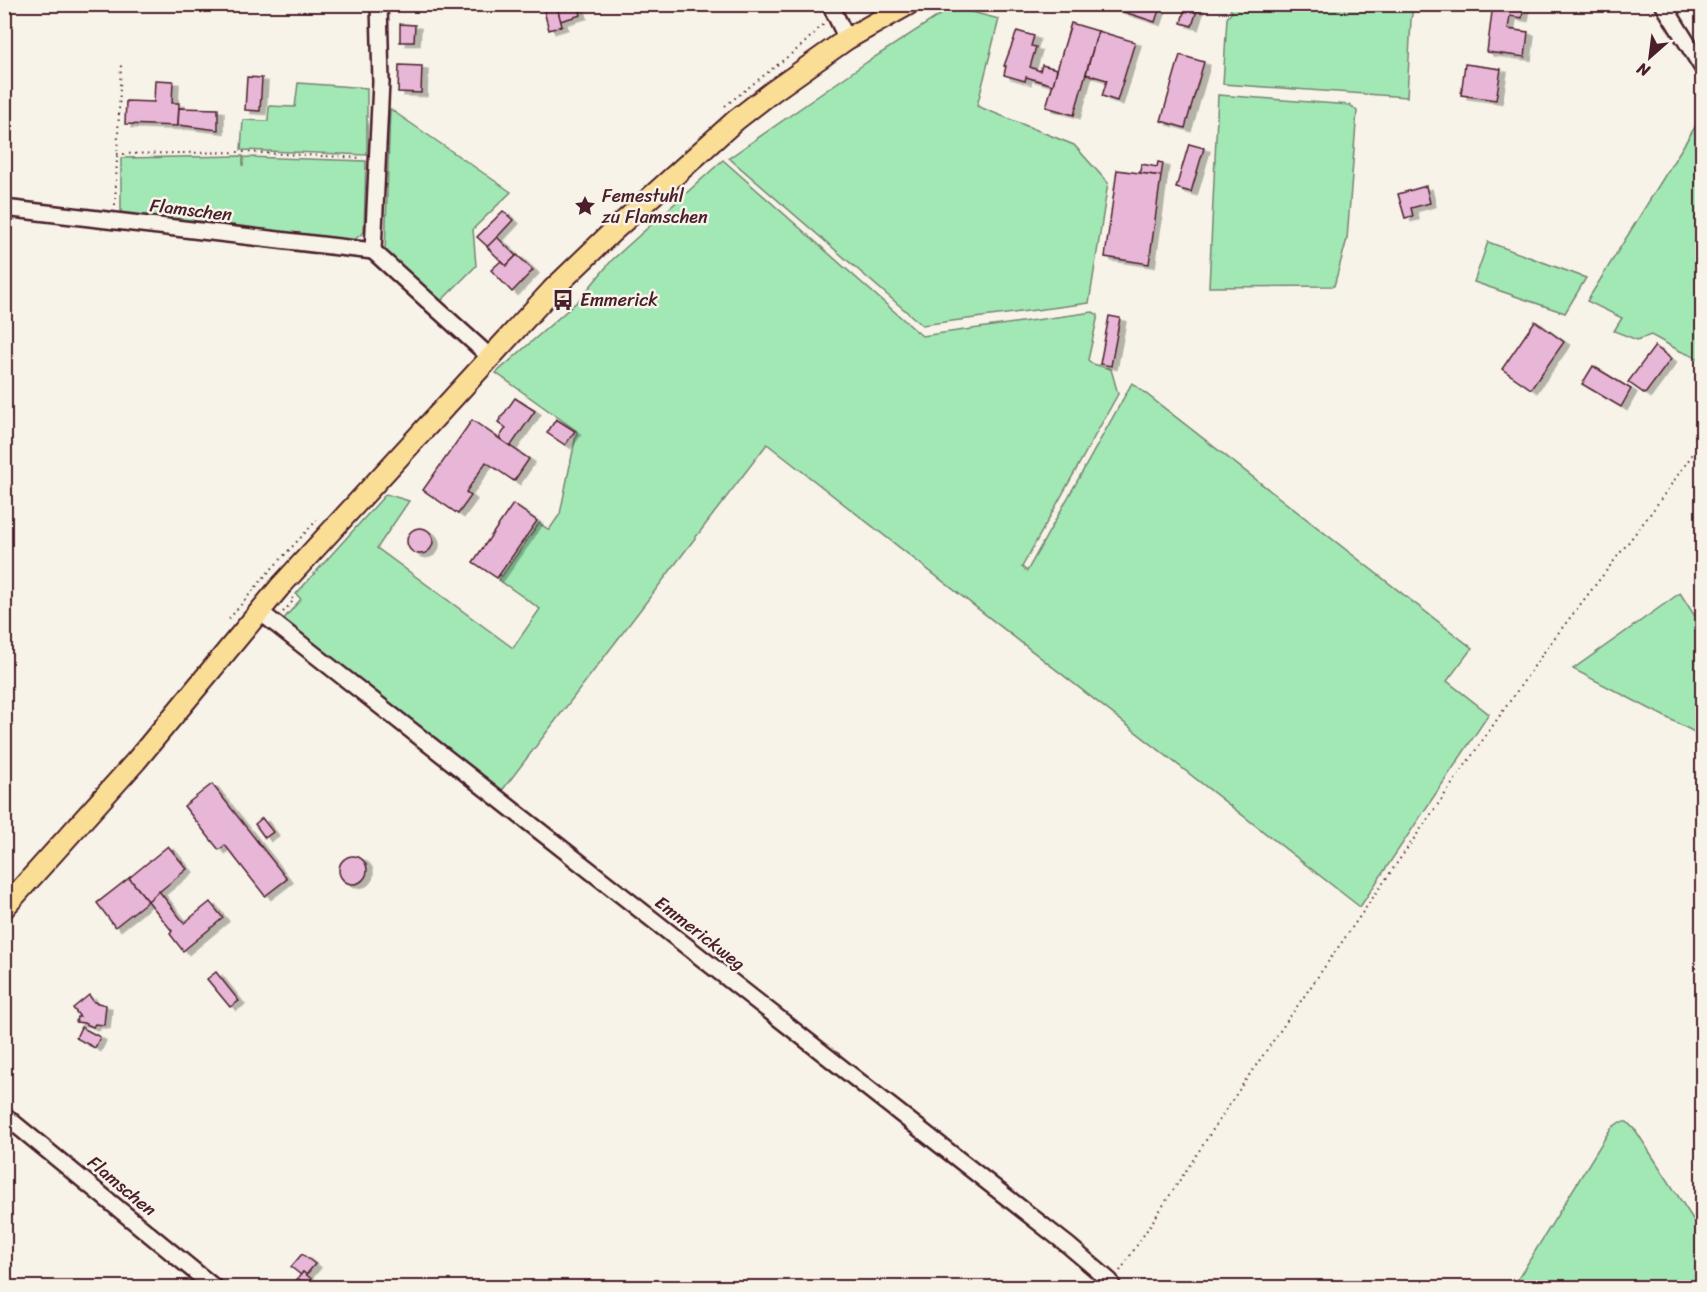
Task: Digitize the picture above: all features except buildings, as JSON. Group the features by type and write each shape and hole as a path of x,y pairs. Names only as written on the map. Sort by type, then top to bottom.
{"main road":[{"path":"4,908 135,761 259,611 552,290 736,120 848,39 909,4"}],"street":[{"path":"379,4 381,82 374,251 489,357"},
{"path":"830,4 848,39"},
{"path":"1663,4 1702,67"},
{"name":"Flamschen","path":"4,208 374,251"},
{"name":"Emmerickweg","path":"259,611 1050,1231 1113,1286"},
{"name":"Flamschen","path":"4,1115 214,1287"}],"path":[{"path":"114,220 121,65"},
{"path":"117,154 243,152 365,158"},
{"path":"1113,1286 1243,1084 1549,645 1651,513 1702,441"}],"green space":[{"path":"1228,5 1414,5 1411,19 1407,97 1223,84 1227,18 1232,12"},
{"path":"952,7 999,19 977,106 1074,145 1108,183 1089,303 922,325 729,158 867,62"},
{"path":"298,83 367,88 367,155 241,150 243,120 268,121 269,106 295,107"},
{"path":"1218,95 1350,105 1357,111 1347,239 1334,286 1209,287"},
{"path":"390,109 511,192 473,229 476,266 441,301 385,252"},
{"path":"1700,119 1702,122 1702,360 1651,335 1637,340 1614,331 1622,318 1587,301"},
{"path":"243,156 243,166 244,157 366,161 364,232 354,240 121,213 121,158"},
{"path":"723,160 922,336 1093,312 1098,315 1088,360 1093,364 1111,369 1118,394 1022,567 1027,571 1132,383 1472,648 1447,681 1489,714 1360,907 767,444 501,792 282,621 301,599 296,594 386,494 409,501 377,548 513,648 540,609 499,580 539,523 549,530 560,514 577,431 496,373 579,300 612,260"},
{"path":"1488,242 1586,278 1565,313 1474,282"},
{"path":"1680,593 1702,627 1702,736 1573,669"},
{"path":"1620,1122 1627,1122 1636,1131 1702,1233 1702,1287 1513,1287 1611,1128"}],"place":[{"name":"Femestuhl zu Flamschen","path":"585,206"},
{"name":"Emmerick","path":"563,300"}]}
